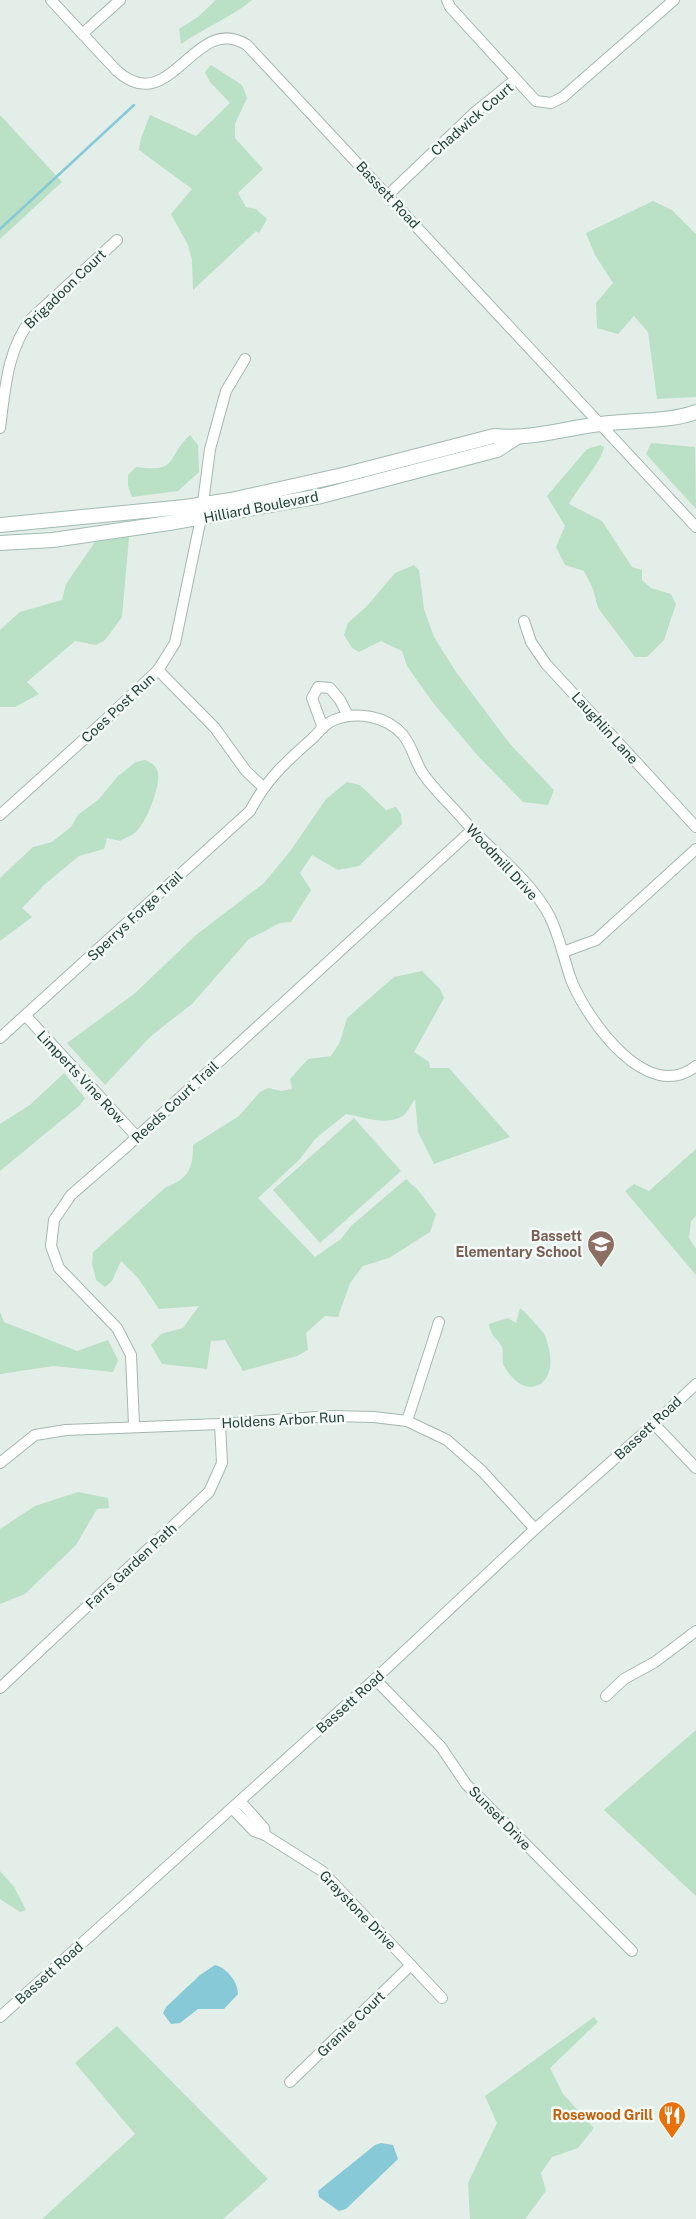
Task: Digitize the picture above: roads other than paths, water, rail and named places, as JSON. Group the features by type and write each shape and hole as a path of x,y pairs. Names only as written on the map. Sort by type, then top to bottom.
{"main road":[{"name":"Hilliard Boulevard","path":"0,543 53,540 202,512 494,436 514,438 602,424 680,418 696,412"},
{"name":"Hilliard Boulevard","path":"680,418 696,422"},
{"name":"Hilliard Boulevard","path":"0,525 202,512"}],"street":[{"name":"Bassett Road","path":"51,0 120,74 145,84 166,77 213,40 231,37 243,42 255,52 696,527"},
{"path":"82,34 120,0"},
{"path":"447,0 450,8 515,80"},
{"name":"Chadwick Court","path":"388,195 474,113 515,80 536,102 551,103 563,98 674,0"},
{"name":"Brigadoon Court","path":"0,428 7,372 22,330 32,318 116,240"},
{"name":"Coes Post Run","path":"0,815 158,670 175,643 202,512 210,450 226,391 245,358"},
{"name":"Laughlin Lane","path":"524,621 531,642 546,664 696,827"},
{"path":"158,670 216,728 246,771 263,787"},
{"path":"323,728 312,698 318,687 330,688 340,700 348,716"},
{"name":"Sperrys Forge Trail","path":"0,1038 250,811 263,787 275,771 332,720 348,716"},
{"name":"Woodmill Drive","path":"348,716 375,716 403,735 422,772 472,830 532,891 550,917 572,981 587,1011 605,1035 632,1063 653,1074 677,1074 690,1071 696,1066"},
{"name":"Reeds Court Trail","path":"134,1426 131,1355 117,1328 59,1268 51,1246 54,1220 71,1196 472,830"},
{"path":"563,952 596,940 696,849"},
{"name":"Limperts Vine Row","path":"26,1016 137,1137"},
{"path":"407,1421 439,1322"},
{"name":"Bassett Road","path":"0,2016 375,1679 696,1384"},
{"name":"Holdens Arbor Run","path":"0,1463 35,1435 66,1430 220,1424 331,1416 374,1417 407,1421 447,1440 482,1472 535,1530"},
{"name":"Farrs Garden Path","path":"0,1688 209,1492 222,1463 220,1424"},
{"path":"654,1424 696,1468"},
{"path":"606,1696 624,1679 655,1662 696,1631"},
{"name":"Sunset Drive","path":"375,1679 442,1747 466,1784 632,1951"},
{"name":"Graystone Drive","path":"240,1801 264,1828 265,1835"},
{"name":"Graystone Drive","path":"232,1808 254,1831 265,1835 322,1871 442,1998"},
{"name":"Granite Court","path":"290,2082 411,1965"}],"water":[{"path":"215,1965 224,1969 231,1976 238,1989 238,1994 224,2009 198,2009 180,2023 171,2024 163,2013 166,2007 200,1975"},
{"path":"381,2143 393,2145 398,2159 346,2209 339,2211 319,2197 318,2191 375,2145"}],"waterway":[{"path":"0,229 134,105"}],"place":[{"name":"Bassett Elementary School","path":"601,1268"},
{"name":"Rosewood Grill","path":"672,2139"}]}
